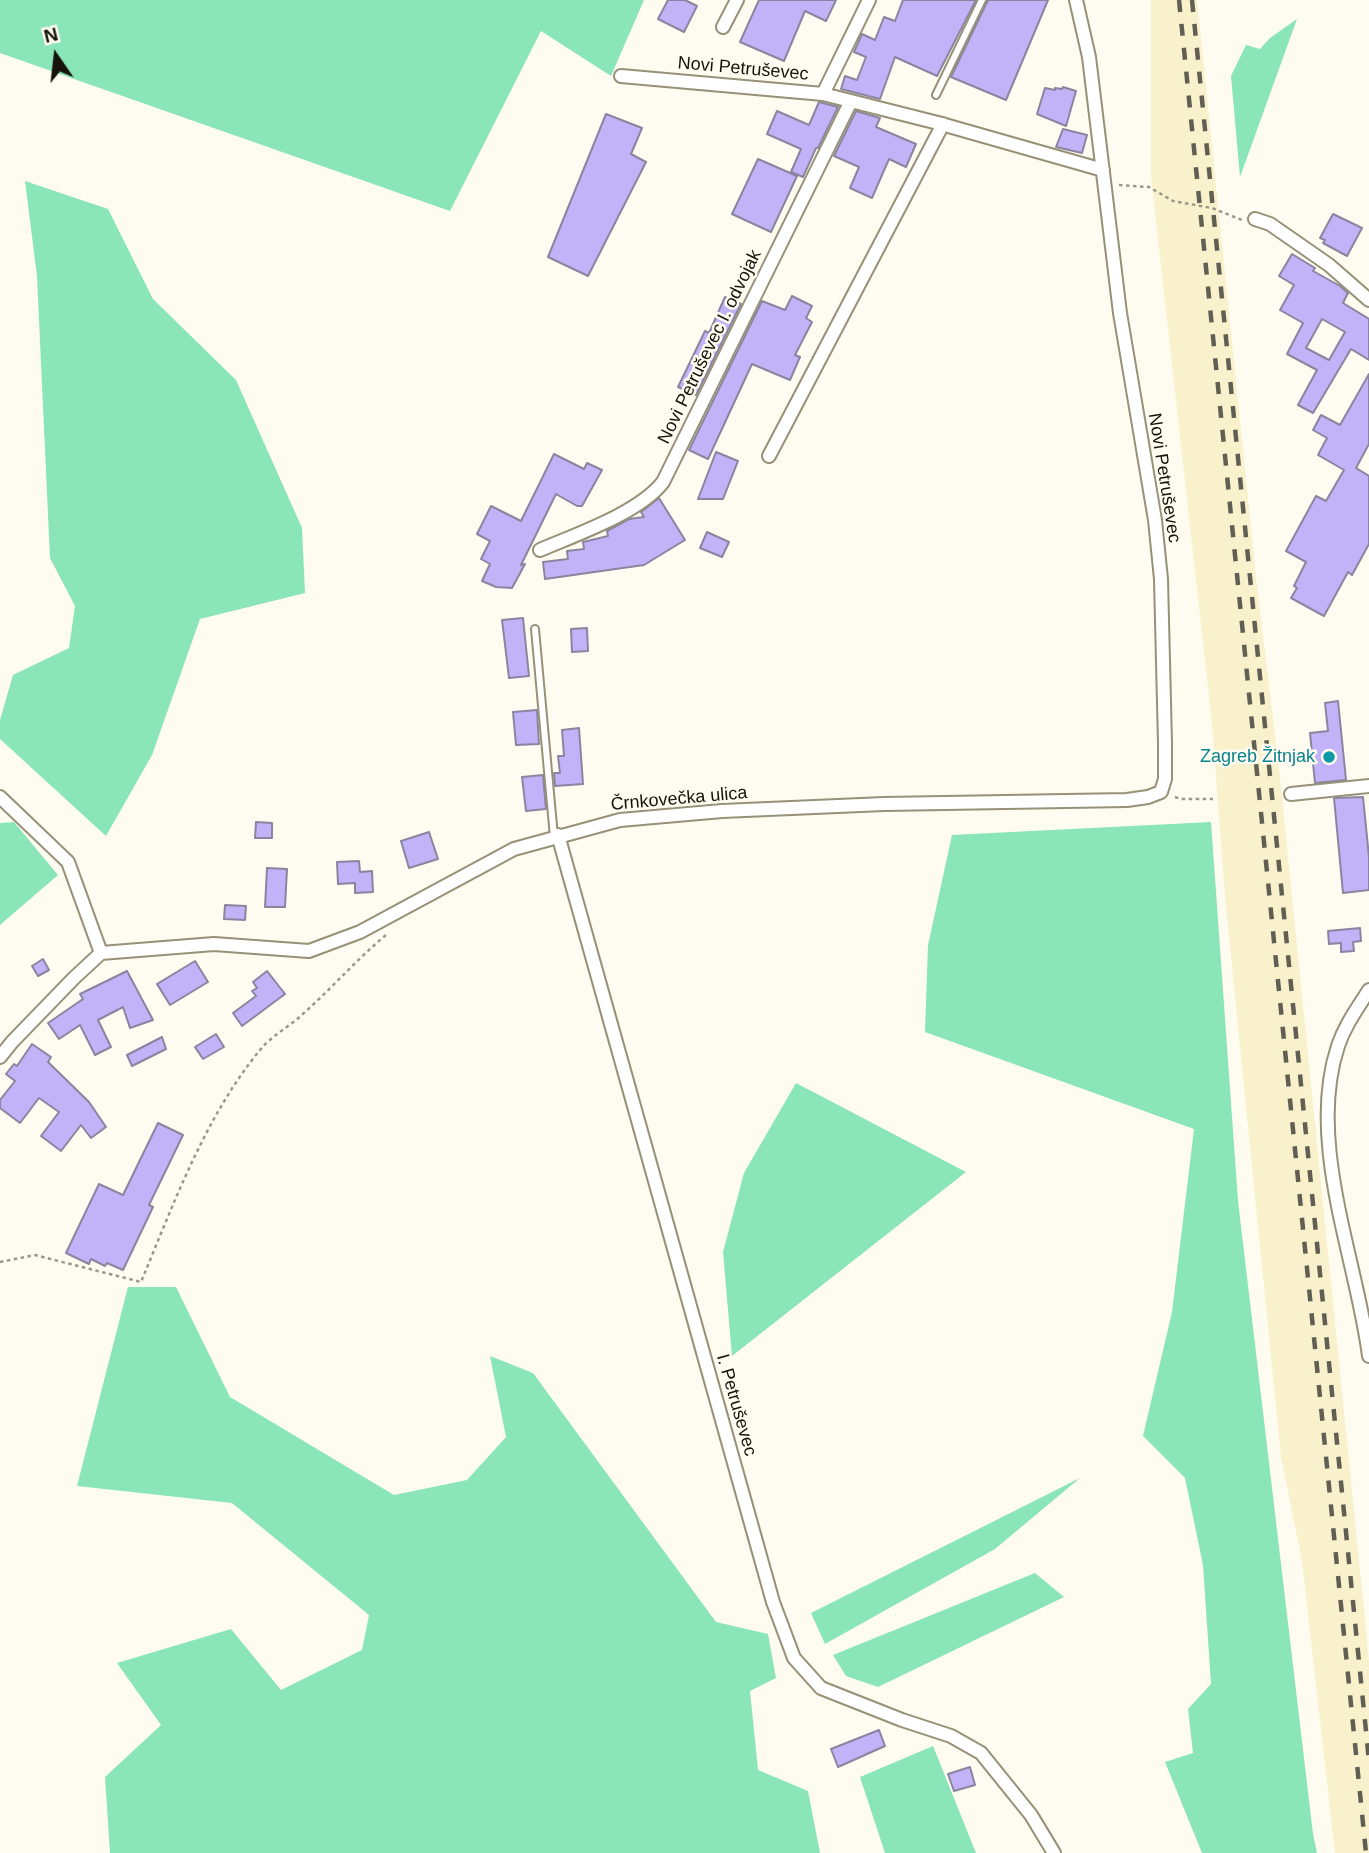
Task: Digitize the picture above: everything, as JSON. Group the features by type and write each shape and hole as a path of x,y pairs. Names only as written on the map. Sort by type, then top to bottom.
{"street":[{"path":"723,27 737,0"},
{"path":"822,94 869,0"},
{"name":"Novi Petruševec","path":"1076,0 1089,57 1119,313 1155,520 1161,579 1166,779 1161,792"},
{"name":"Novi Petruševec","path":"621,76 792,89 822,94 943,124 1103,170"},
{"name":"Novi Petruševec I. odvojak","path":"540,550 636,505 655,493 663,482 851,101"},
{"path":"769,456 943,124"},
{"path":"1255,219 1270,224 1329,265 1369,300"},
{"path":"1291,794 1369,786"},
{"name":"Črnkovečka ulica","path":"101,953 214,944 309,951 360,932 514,849 620,820 722,811 884,804 1127,800 1161,792"},
{"path":"0,797 68,862 101,953 0,1057"},
{"name":"I. Petruševec","path":"556,836 769,1588 794,1658 821,1688 951,1736 981,1753 1031,1815 1054,1853"},
{"path":"1369,990 1348,1023 1338,1048 1328,1104 1328,1133 1340,1214 1369,1356"}],"lane":[{"path":"936,95 982,0"},
{"path":"535,629 556,836"}],"path":[{"path":"1105,184 1149,187 1173,201 1212,208 1244,221 1255,219"},
{"path":"1161,792 1181,799 1213,799"},
{"path":"0,1262 35,1255 141,1282 190,1169 228,1095 261,1048 304,1014 359,958 391,932"}],"shaded area":[{"name":"Zagreb Žitnjak","path":"1151,0 1197,0 1256,577 1280,777 1366,1630 1369,1663 1369,1853 1335,1853 1302,1561 1281,1457 1225,896 1212,723 1151,176"}],"green space":[{"path":"0,0 644,0 611,76 541,31 450,211 0,53"},
{"path":"1297,19 1240,177 1231,76 1246,45 1260,49 1270,38"},
{"path":"25,181 108,209 153,299 236,380 302,528 305,593 200,619 152,755 106,836 0,739 0,720 13,675 69,648 75,606 50,558 37,276"},
{"path":"14,822 58,875 0,925 0,823"},
{"path":"1211,822 1238,1201 1317,1853 1202,1853 1165,1762 1193,1753 1188,1709 1211,1684 1203,1565 1185,1478 1143,1436 1172,1312 1194,1129 925,1032 928,945 952,835"},
{"path":"796,1083 966,1172 732,1356 723,1252 744,1173"},
{"path":"128,1287 176,1287 230,1397 394,1495 467,1480 506,1437 490,1356 533,1373 716,1622 768,1634 776,1678 750,1691 758,1770 808,1791 820,1853 110,1853 105,1777 161,1725 117,1663 231,1629 281,1690 362,1650 369,1615 232,1503 77,1486"},
{"path":"1080,1478 995,1549 825,1644 811,1613"},
{"path":"1035,1573 1064,1597 878,1687 846,1676 833,1655"},
{"path":"933,1746 976,1853 885,1853 860,1777"}],"building":[{"path":"668,0 685,0 697,6 684,32 658,19"},
{"path":"759,0 836,0 826,21 805,11 784,61 740,42"},
{"path":"903,0 976,0 937,76 895,57 880,99 841,89 845,76 857,80 866,57 854,52 862,34 875,40 884,17 895,21"},
{"path":"988,0 1048,0 1006,100 951,77"},
{"path":"1063,87 1076,91 1066,126 1037,114 1045,88 1055,90"},
{"path":"819,102 838,107 803,177 791,172 801,149 767,134 777,111 809,125"},
{"path":"856,111 880,118 876,127 916,144 906,167 889,159 872,198 850,188 859,167 834,156"},
{"path":"606,114 642,128 631,154 646,162 588,276 548,257"},
{"path":"1063,129 1087,135 1082,153 1056,147"},
{"path":"758,159 797,176 771,232 732,214"},
{"path":"1333,214 1362,228 1347,256 1323,243 1325,240 1320,238"},
{"path":"1292,254 1315,268 1313,271 1340,286 1348,293 1343,303 1369,319 1369,360 1351,349 1313,413 1298,405 1317,370 1287,354 1303,323 1280,310 1294,285 1279,276","holes":["1322,319 1345,332 1329,360 1306,348"]},
{"path":"792,296 812,306 806,318 812,322 795,355 800,357 790,380 752,364 708,459 689,450 762,301 785,310"},
{"path":"725,297 741,304 696,395 678,387 705,331 709,333"},
{"path":"1369,374 1369,444 1356,468 1369,476 1369,544 1352,575 1348,572 1324,616 1291,598 1306,562 1286,551 1316,496 1326,501 1344,470 1318,455 1327,438 1313,430 1321,415 1340,425"},
{"path":"716,452 738,461 723,499 698,499"},
{"path":"554,454 584,469 587,463 602,470 582,506 556,494 512,588 496,587 482,581 490,564 481,559 490,541 477,534 491,506 521,521"},
{"path":"659,498 685,540 644,565 545,579 543,562 568,559 567,551 584,549 583,542 608,536 607,531 629,519 644,517 641,512"},
{"path":"707,532 729,542 722,557 700,548"},
{"path":"523,618 529,676 509,678 502,620"},
{"path":"587,628 588,651 572,652 571,629"},
{"name":"Zagreb Žitnjak","path":"1338,701 1346,780 1315,783 1310,733 1328,731 1325,703"},
{"path":"537,710 539,744 516,745 513,712"},
{"path":"579,728 583,784 555,786 554,773 560,773 558,756 564,756 562,730"},
{"path":"543,775 546,809 526,811 522,777"},
{"path":"1363,797 1369,857 1369,890 1343,893 1334,798"},
{"path":"256,822 272,823 272,838 255,838"},
{"path":"429,832 438,859 409,868 401,841"},
{"path":"359,861 360,872 372,871 373,892 355,893 355,883 338,884 337,862"},
{"path":"267,868 287,869 285,907 265,907"},
{"path":"225,905 246,906 245,920 224,919"},
{"path":"1360,928 1361,941 1353,942 1354,951 1341,952 1341,943 1329,944 1328,931"},
{"path":"43,959 49,970 38,976 32,966"},
{"path":"195,961 208,982 170,1005 157,984"},
{"path":"127,971 153,1020 130,1028 123,1007 98,1020 111,1047 95,1055 80,1025 59,1039 48,1023 83,999 80,994"},
{"path":"267,971 285,994 242,1026 233,1013 256,996 252,991 257,988 253,982"},
{"path":"216,1034 224,1047 203,1059 195,1047"},
{"path":"162,1037 166,1049 132,1066 127,1055"},
{"path":"32,1044 51,1057 48,1062 89,1102 106,1127 91,1138 81,1125 61,1151 41,1136 59,1112 39,1098 20,1123 0,1108 0,1100 15,1081 6,1074 14,1064 17,1066"},
{"path":"158,1123 183,1135 149,1205 153,1207 123,1270 91,1259 89,1264 66,1253 99,1184 123,1195"},
{"path":"879,1730 885,1746 838,1767 831,1749"},
{"path":"970,1767 975,1785 954,1791 948,1774"}],"railway":[{"path":"1179,0 1366,1853"},
{"path":"1192,0 1369,1761"}],"place":[{"name":"Zagreb Žitnjak","path":"1329,757"}]}
